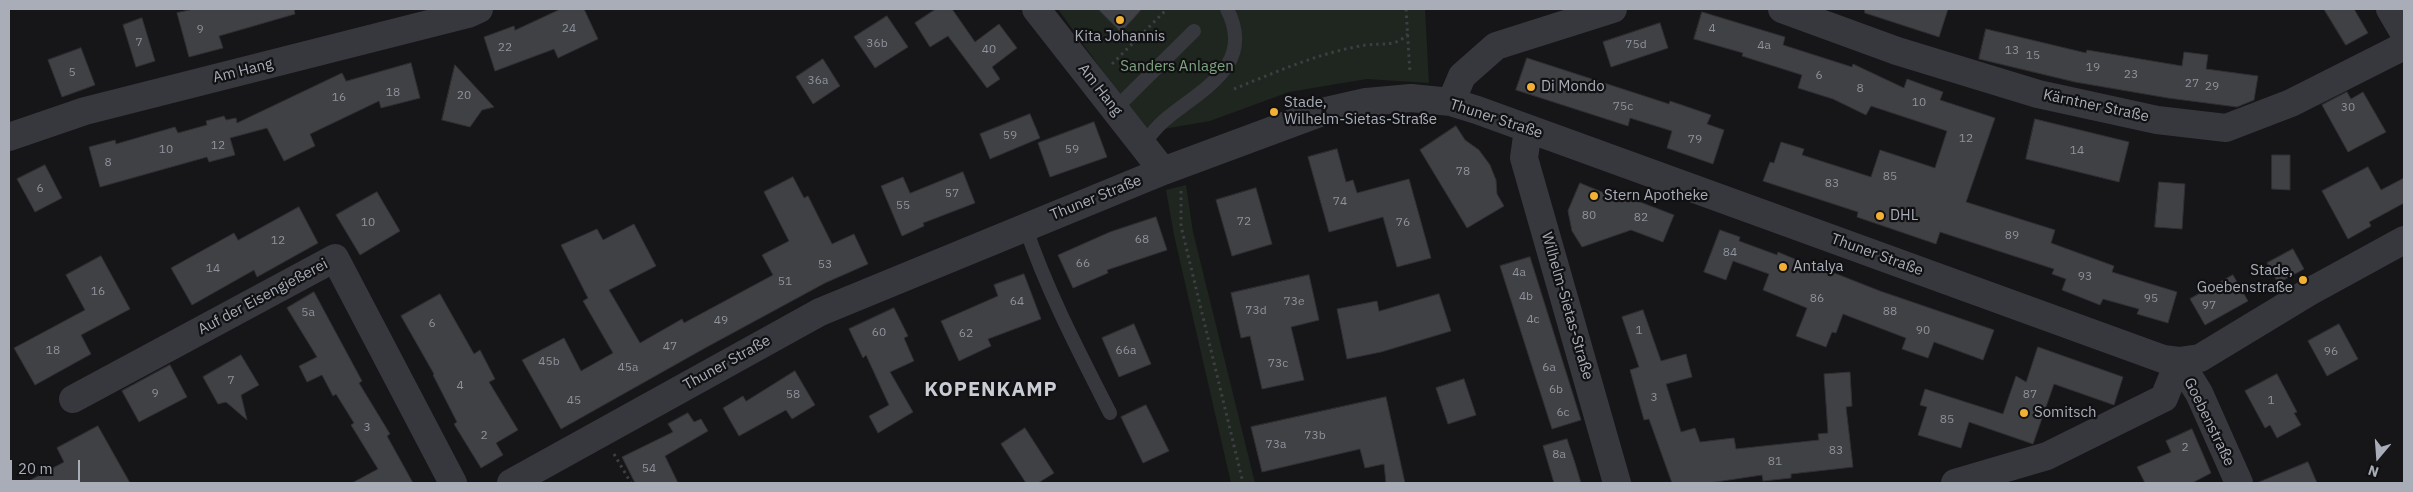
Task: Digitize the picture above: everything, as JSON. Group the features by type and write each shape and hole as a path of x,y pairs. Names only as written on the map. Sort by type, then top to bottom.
{"street":[{"name":"Am Hang","path":"9,137 84,111 458,16 478,9"},
{"name":"Am Hang","path":"1036,9 1143,144 1172,168"},
{"path":"1451,102 1462,76 1496,46 1613,9"},
{"name":"Kärntner Straße","path":"1782,9 1897,51 2038,94 2157,120 2226,128 2291,103 2404,46"},
{"path":"2390,9 2404,33"},
{"name":"Thuner Straße","path":"511,483 820,312 1025,226 1172,168 1322,112 1366,102 1411,98 1451,102 2163,359 2178,361 2200,358 2309,292 2404,240"},
{"name":"Wilhelm-Sietas-Straße","path":"1528,129 1524,158 1617,483"},
{"name":"Auf der Eisengießerei","path":"73,399 335,258 453,483"},
{"path":"1955,483 2047,456 2164,398 2178,361"},
{"name":"Goebenstraße","path":"2178,361 2199,393 2239,483"}],"lane":[{"path":"1143,144 1163,121 1215,80 1230,63 1234,53 1235,32 1233,21 1227,9"},
{"path":"1115,109 1194,31"},
{"path":"1025,226 1050,291 1110,413"}],"path":[{"path":"1094,83 1168,9"},
{"path":"1406,9 1411,98"},
{"path":"1232,90 1275,72 1347,48 1398,43 1408,34"},
{"path":"1172,168 1181,226 1243,483"},
{"path":"601,433 631,483"}],"green space":[{"name":"Sanders Anlagen","path":"1058,9 1425,9 1429,83 1367,79 1289,92 1210,121 1146,132"},
{"path":"1186,185 1193,232 1255,483 1231,483 1174,235 1166,190"}],"building":[{"path":"194,9 294,9 295,14 219,36 223,48 189,57 177,13"},
{"path":"561,9 584,9 598,39 558,58 554,49 495,71 484,37 514,26 515,30"},
{"path":"936,9 952,9 975,42 999,24 1017,48 992,67 1000,79 987,88 948,36 930,47 915,23"},
{"name":"Kita Johannis","path":"1098,9 1142,9 1121,32"},
{"path":"1865,9 1948,9 1939,37 1865,13"},
{"path":"2324,9 2354,9 2368,33 2346,45"},
{"path":"1702,12 1785,37 1783,45 1852,67 1853,64 1904,88 1907,79 1943,92 1940,100 1995,118 1966,202 2055,230 2051,243 2114,266 2112,272 2177,292 2168,323 2137,314 2139,309 2103,299 2100,305 2062,290 2066,279 2052,274 2054,269 1940,232 1936,244 1857,217 1858,212 1763,181 1770,162 1774,163 1781,142 1804,149 1802,155 1871,177 1880,150 1935,168 1947,131 1871,106 1866,115 1833,99 1798,88 1802,75 1742,56 1743,53 1694,39"},
{"path":"887,16 908,47 875,68 854,37"},
{"path":"142,18 155,61 136,67 123,25"},
{"path":"1660,23 1668,48 1611,67 1603,42"},
{"path":"1986,29 2086,53 2087,50 2182,66 2184,52 2208,55 2206,69 2258,76 2254,100 2237,107 2168,98 2075,82 1979,59"},
{"path":"81,48 95,85 62,97 48,60"},
{"path":"1527,58 1669,104 1670,101 1711,115 1707,124 1724,130 1713,164 1667,148 1672,131 1630,118 1628,126 1516,90"},
{"path":"823,59 840,86 813,104 796,77"},
{"path":"411,63 420,98 381,108 379,101 310,134 315,146 284,161 267,128 230,138 235,155 209,162 207,157 100,187 89,147 115,140 116,144 175,127 178,133 207,125 206,121 224,116 226,120 236,118 237,123 342,73 346,81"},
{"path":"455,65 494,107 482,110 470,127 442,120"},
{"path":"2347,92 2351,99 2363,92 2386,132 2348,152 2322,105"},
{"path":"1030,114 1040,138 990,159 980,134"},
{"path":"2035,119 2129,142 2119,182 2026,159"},
{"path":"1094,122 1107,157 1050,177 1038,143"},
{"path":"1456,126 1465,140 1479,150 1490,165 1496,180 1497,194 1504,206 1467,228 1420,150"},
{"path":"1337,149 1346,182 1353,180 1357,193 1409,179 1431,258 1397,267 1383,217 1329,232 1308,157"},
{"path":"2272,155 2290,155 2290,190 2272,189"},
{"path":"45,165 62,198 35,212 17,179"},
{"path":"2368,167 2381,190 2404,178 2404,203 2369,222 2371,226 2348,239 2322,191"},
{"path":"963,172 975,203 923,223 924,226 902,236 881,186 903,177 910,193"},
{"path":"793,177 804,198 808,196 832,244 854,234 868,264 825,283 561,429 522,360 564,338 581,371 613,353 583,301 588,298 561,245 597,229 603,240 634,224 656,266 609,290 640,343 682,319 684,323 773,275 762,255 789,241 764,192"},
{"path":"2159,182 2185,184 2182,229 2155,227"},
{"path":"1580,183 1609,195 1611,191 1674,215 1663,242 1631,230 1582,247 1572,231 1568,211"},
{"path":"1256,188 1272,244 1232,256 1216,200"},
{"path":"377,192 400,231 360,255 336,215"},
{"path":"299,207 318,243 257,277 254,270 192,305 171,268 234,233 238,240"},
{"path":"1156,217 1167,250 1107,270 1108,273 1073,288 1058,255 1110,232"},
{"path":"1720,230 1740,237 1739,241 1777,255 1778,252 1823,271 1824,269 1880,291 1994,330 1983,360 1934,342 1928,358 1902,349 1906,338 1843,314 1836,333 1832,332 1826,347 1796,336 1807,308 1763,290 1769,274 1733,261 1726,280 1704,272"},
{"path":"2293,249 2304,269 2278,283 2267,263"},
{"path":"101,256 130,309 81,335 91,354 35,385 14,348 85,310 66,275"},
{"path":"1530,257 1581,420 1552,429 1500,266"},
{"path":"1024,274 1041,319 988,339 991,346 959,361 941,321 998,296 994,285"},
{"path":"1309,275 1319,320 1291,327 1304,380 1262,389 1250,336 1241,338 1231,293"},
{"path":"2233,275 2248,301 2205,325 2190,299"},
{"path":"314,292 362,381 359,383 390,434 387,436 413,483 352,483 378,469 351,425 354,423 336,394 333,396 322,375 307,382 299,366 317,357 287,308"},
{"path":"440,294 474,354 480,350 495,379 489,382 518,430 496,443 503,455 481,468 454,424 457,422 434,374 401,316"},
{"path":"1439,294 1451,331 1381,352 1347,359 1337,309 1377,301 1379,311"},
{"path":"894,308 908,336 904,338 914,361 890,372 913,412 878,433 869,416 889,405 866,355 863,358 849,329"},
{"path":"1643,310 1661,361 1686,354 1692,377 1666,384 1681,432 1695,428 1700,442 1734,438 1736,449 1819,440 1818,434 1828,433 1824,374 1850,372 1852,406 1846,407 1853,467 1791,474 1791,478 1763,481 1762,475 1709,483 1672,483 1649,419 1644,420 1630,370 1639,367 1622,317"},
{"path":"1134,324 1151,364 1119,377 1102,338"},
{"path":"2339,324 2358,359 2327,376 2308,341"},
{"path":"2038,347 2123,377 2114,405 2054,384 2033,444 1969,422 1961,448 1918,435 1927,407 1920,405 1925,389 2003,414 2016,376 2026,382"},
{"path":"241,355 259,385 241,395 247,420 226,402 218,404 203,377"},
{"path":"170,365 187,397 139,422 122,391"},
{"path":"795,371 815,405 792,419 786,410 739,436 723,408 743,396 746,401"},
{"path":"2277,374 2297,412 2294,413 2301,425 2277,438 2270,425 2265,428 2245,391"},
{"path":"1464,379 1476,415 1448,424 1436,388"},
{"path":"1386,397 1405,483 1386,483 1384,464 1365,468 1360,449 1262,472 1251,427"},
{"path":"1146,405 1169,451 1143,463 1121,417"},
{"path":"688,413 694,422 701,419 708,431 665,456 678,483 635,483 622,457 673,432 668,424"},
{"path":"98,426 130,483 25,483 64,462 57,448"},
{"path":"1025,428 1054,473 1038,483 1026,483 1001,444"},
{"path":"2192,429 2211,473 2192,483 2145,483 2137,467 2171,452 2166,441"},
{"path":"1567,439 1581,483 1554,483 1543,446"},
{"path":"2308,462 2317,483 2257,483"}],"place":[{"name":"Kita Johannis","path":"1120,20"},
{"name":"Di Mondo","path":"1531,87"},
{"name":"Stade, Wilhelm-Sietas-Straße","path":"1274,112"},
{"name":"Stern Apotheke","path":"1594,196"},
{"name":"DHL","path":"1880,216"},
{"name":"Antalya","path":"1783,267"},
{"name":"Stade, Goebenstraße","path":"2303,280"},
{"name":"Somitsch","path":"2024,413"}],"district":[{"name":"KOPENKAMP","path":"991,390"}]}
